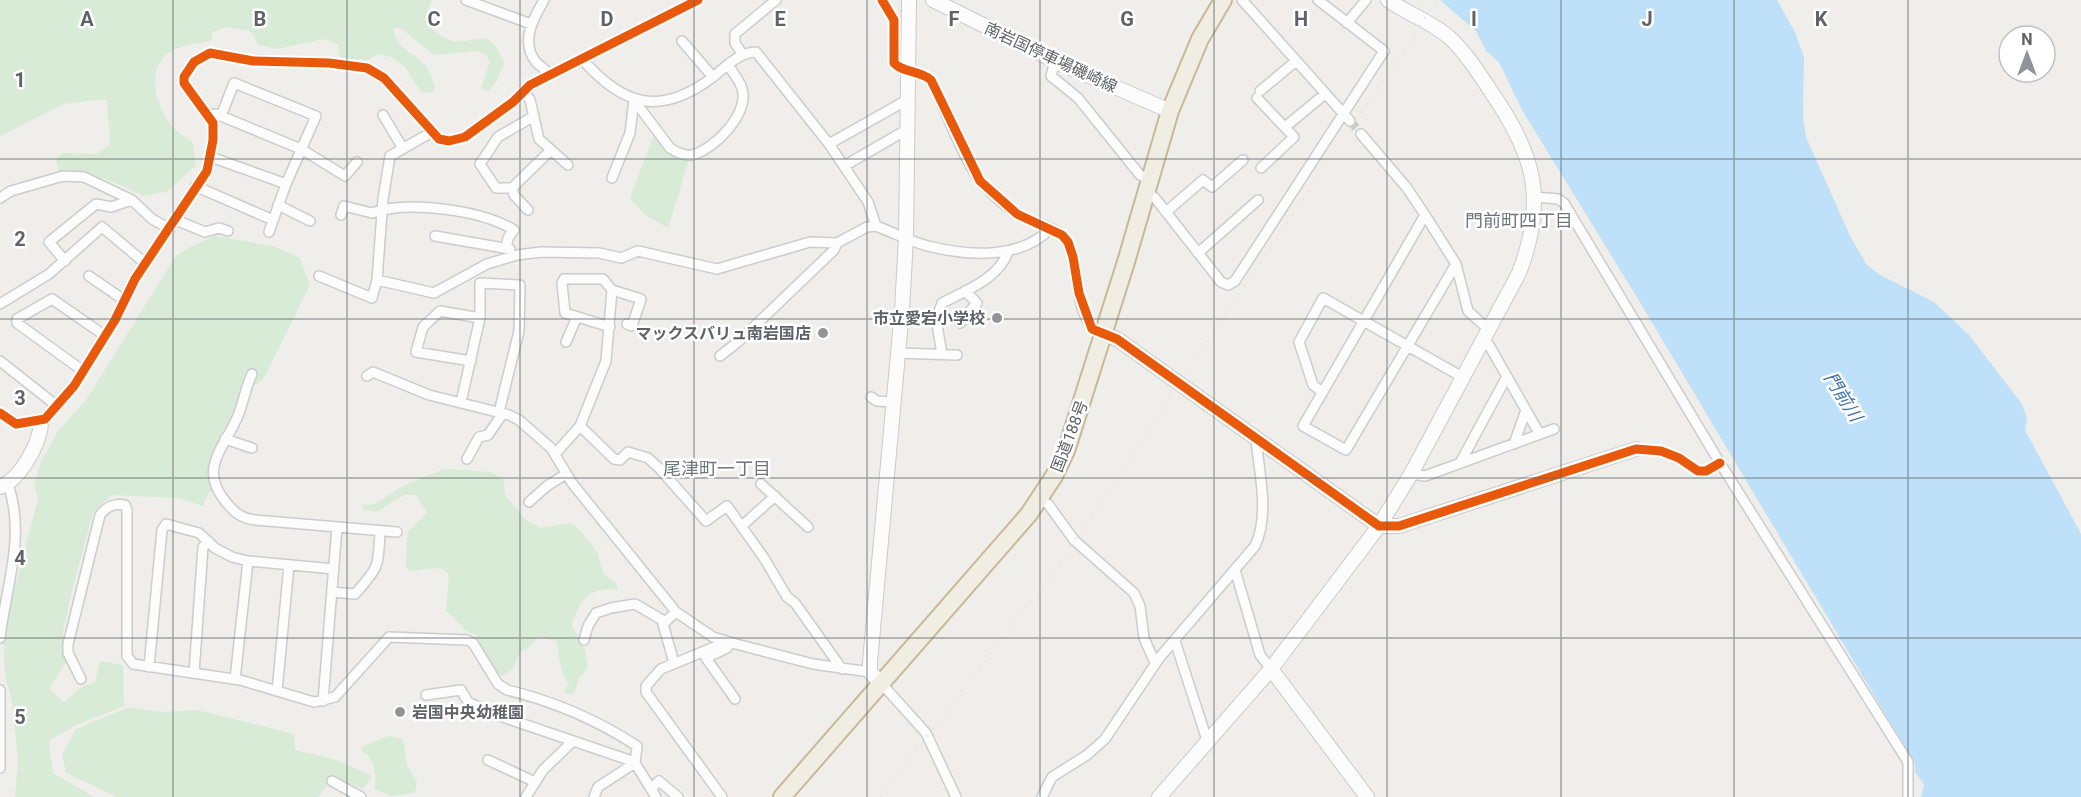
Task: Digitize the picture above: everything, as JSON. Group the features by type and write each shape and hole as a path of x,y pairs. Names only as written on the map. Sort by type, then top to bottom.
{"highway":[{"name":"国道188号","path":"782,797 875,678 1039,500 1066,451 1170,111 1200,39 1223,0"}],"street":[{"path":"466,0 481,2 500,15 531,24"},
{"path":"544,0 531,24 528,46 537,64 546,68 549,75"},
{"path":"0,413 16,424 40,422 57,406 83,372 146,264 195,186 207,171 211,157 213,123 184,83 184,77 194,62 210,53 217,52 253,61 329,63 367,68 384,78 439,139 449,141 465,137 524,91 549,75 682,4 698,0"},
{"path":"743,55 735,43 735,34 776,0"},
{"path":"882,0 894,20 894,63 899,68 924,74 931,80 980,181 1017,214 1062,235 1068,242 1085,315 1092,329 1117,339 1379,526 1399,526 1636,449 1661,451 1679,458 1698,471 1706,471 1720,463"},
{"path":"875,678 906,238 909,0"},
{"name":"南岩国停車場磯崎線","path":"933,0 1055,61 1170,111"},
{"path":"1242,0 1350,121"},
{"path":"1055,61 1051,76 1078,98 1221,282 1228,285 1235,281 1384,51 1318,0"},
{"path":"1347,23 1366,0"},
{"path":"1159,797 1271,669 1379,526 1411,474 1464,378 1519,273 1527,253 1533,232 1536,197 1530,162 1522,142 1465,55 1441,31 1388,0"},
{"path":"682,41 713,77"},
{"path":"634,100 673,98 694,90 743,55 756,52 785,92 829,144 868,202 876,226"},
{"path":"582,58 606,83 634,100 670,148 685,155 693,155 724,136 741,109 742,89 728,65"},
{"path":"1261,168 1294,137 1259,95 1296,61"},
{"path":"221,116 234,83 316,116 286,184 269,232"},
{"path":"524,91 530,100 539,139 568,165"},
{"path":"1285,127 1325,94"},
{"path":"612,178 630,133 634,100"},
{"path":"829,144 907,100"},
{"path":"206,116 210,114 221,116 301,149 345,176 357,162"},
{"path":"383,115 402,147"},
{"path":"534,116 498,137 480,164 496,188 512,188 551,150"},
{"path":"319,276 372,298 377,280 390,156 402,147 432,132"},
{"path":"844,166 901,133 907,133"},
{"path":"1361,134 1407,188 1456,264 1468,311 1485,335 1539,434"},
{"path":"211,157 286,184"},
{"path":"1166,212 1203,180 1212,187 1244,160"},
{"path":"0,198 11,191 63,176 84,177 132,200 152,219 170,229"},
{"path":"195,186 273,219"},
{"path":"512,188 514,195 528,210"},
{"path":"1536,197 1558,199 1563,203 1720,463 1908,762 1908,797"},
{"path":"65,261 49,242 96,204 111,207 132,200"},
{"path":"1198,253 1258,201"},
{"path":"278,205 310,221"},
{"path":"341,215 344,206 372,213 383,208 438,208 501,222 514,230 508,238 506,248"},
{"path":"1425,215 1303,426 1346,450 1456,264"},
{"path":"176,219 205,232 219,228 228,231"},
{"path":"377,280 434,293 487,264 521,254 599,253 621,258 638,251 717,269 810,242 837,243 867,227 876,226 931,247 949,250 1008,252 1020,249 1050,229"},
{"path":"0,304 65,261 102,227 146,264"},
{"path":"435,236 506,248 521,254"},
{"path":"720,356 739,341 834,249 837,243"},
{"path":"942,354 936,319 942,303 992,276 1008,252"},
{"path":"89,276 124,300"},
{"path":"610,327 565,313 562,309 564,279 603,279 612,290 641,299 632,326 627,324"},
{"path":"461,402 480,318 480,283 520,285 519,331 501,412 488,435 479,436 467,459"},
{"path":"555,454 580,426 606,361 612,290"},
{"path":"960,323 977,303 965,291"},
{"path":"1322,392 1313,385 1299,342 1323,298 1464,378"},
{"path":"83,372 17,323 17,319 52,299 104,334"},
{"path":"471,361 416,352 423,327 440,311 480,318"},
{"path":"566,342 577,317"},
{"path":"898,353 957,355"},
{"path":"0,361 57,406"},
{"path":"367,375 373,372 384,374 405,387 501,412 519,420 555,454 566,474 676,612 726,641 875,678 926,733 956,797"},
{"path":"252,374 239,414 214,464 212,476 217,491 235,513 243,518 255,520 397,531"},
{"path":"1460,464 1508,378"},
{"path":"871,397 877,401 893,402"},
{"path":"1514,444 1526,410"},
{"path":"0,638 4,604 16,552 15,504 4,485 22,471 39,433 40,422"},
{"path":"580,426 614,459 620,460 628,452 648,458 706,521 727,506 787,597 795,603 842,669"},
{"path":"1411,474 1425,476 1554,429"},
{"path":"225,439 252,448"},
{"path":"1042,797 1052,777 1087,755 1105,739 1155,663 1255,546 1261,531 1263,516 1256,439"},
{"path":"530,502 547,486 566,474"},
{"path":"761,484 808,527"},
{"path":"741,526 775,496"},
{"path":"1039,500 1048,504 1074,540 1134,593 1140,606 1144,638 1155,663"},
{"path":"81,680 68,653 68,644 100,515 112,504 124,505 127,510 127,656 133,664 235,679 314,702 335,697 389,637 467,640 473,644 498,684 507,690 572,711 614,731 636,746 635,763 653,793"},
{"path":"149,667 162,530 166,524 192,529 232,557 248,561 334,569"},
{"path":"323,701 338,527"},
{"path":"332,592 355,594 374,573 378,567 380,531"},
{"path":"194,674 203,548 208,541"},
{"path":"235,679 248,561"},
{"path":"277,691 289,565"},
{"path":"1235,570 1260,655 1367,797"},
{"path":"584,640 588,626 596,613 610,608 635,604 664,621"},
{"path":"664,621 676,612"},
{"path":"664,621 674,663"},
{"path":"722,797 646,692 646,686 656,673 726,641"},
{"path":"726,641 727,648 706,657 735,699"},
{"path":"1175,641 1207,740"},
{"path":"0,690 0,768"},
{"path":"426,695 461,690 468,702 491,713 635,763"},
{"path":"526,797 543,770 573,741"},
{"path":"488,760 535,782"},
{"path":"594,797 598,787 635,763"},
{"path":"332,781 361,797"},
{"path":"653,793 659,781 678,797"}],"green space":[{"path":"0,0 431,0 428,10 433,30 449,40 458,42 486,39 498,49 504,62 497,81 488,91 481,88 490,62 486,55 478,51 434,55 399,27 393,29 401,45 424,64 430,74 435,86 432,93 421,92 405,67 391,57 378,54 368,60 340,58 338,44 323,39 277,49 259,45 250,31 227,27 213,32 211,41 174,50 159,64 155,82 158,101 171,125 193,143 196,165 168,191 144,196 104,178 73,171 59,172 56,160 62,153 96,154 110,145 107,99 63,104 0,136"},
{"path":"655,132 689,159 668,228 645,215 630,198"},
{"path":"215,236 273,246 300,258 310,285 264,378 239,397 211,463 215,488 208,494 203,506 178,498 111,495 93,512 63,631 67,661 49,689 64,702 80,688 95,682 100,661 123,665 124,706 76,725 49,741 53,773 94,797 15,797 18,760 12,701 5,677 3,634 38,499 34,486 40,464 58,431 86,400 176,256"},
{"path":"444,469 491,472 504,480 505,495 526,520 540,528 569,523 578,528 597,552 603,573 617,584 618,590 608,589 593,593 578,609 572,626 585,650 588,668 579,678 574,694 563,693 569,684 562,673 556,641 538,637 529,648 521,651 513,669 503,676 495,672 476,635 465,630 446,611 449,574 440,568 409,571 406,567 407,533 427,512 416,495 404,495 377,512 364,510 362,505 375,504 403,486"},
{"path":"129,707 160,712 197,710 294,734 295,750 337,760 372,776 363,789 333,776 318,797 117,797 66,773 62,754 76,729"},
{"path":"389,736 403,739 407,766 417,781 415,793 391,796 374,789 374,767 361,747"}],"water":[{"name":"門前川","path":"1440,0 1777,0 1795,32 1804,57 1803,118 1806,137 1851,238 1867,265 1880,275 1934,302 1969,335 2022,404 2027,418 2025,430 2081,534 2081,797 1921,797 1924,784 1915,772 1915,764 1641,304 1522,110 1499,62 1486,51 1476,31"}],"tunnel":[{"path":"1350,121 1361,134"}],"railway":[{"path":"881,797 1049,578 1437,0"}],"cycle path":[{"path":"0,413 16,424 45,419 74,386 115,320 135,279 207,171 213,140 213,123 184,83 184,77 194,62 210,53 253,61 329,63 367,68 384,78 439,139 449,141 465,137 513,102 530,85 698,0"},
{"path":"882,0 894,20 894,63 931,80 980,181 1017,214 1062,235 1068,242 1079,293 1092,329 1117,339 1379,526 1399,526 1636,449 1661,451 1679,458 1698,471 1706,471 1720,463"}],"place":[{"name":"市立愛宕小学校","path":"997,318"},
{"name":"マックスバリュ南岩国店","path":"823,333"},
{"name":"岩国中央幼稚園","path":"400,712"}],"district":[{"name":"門前町四丁目","path":"1519,221"},
{"name":"尾津町一丁目","path":"717,469"}]}
